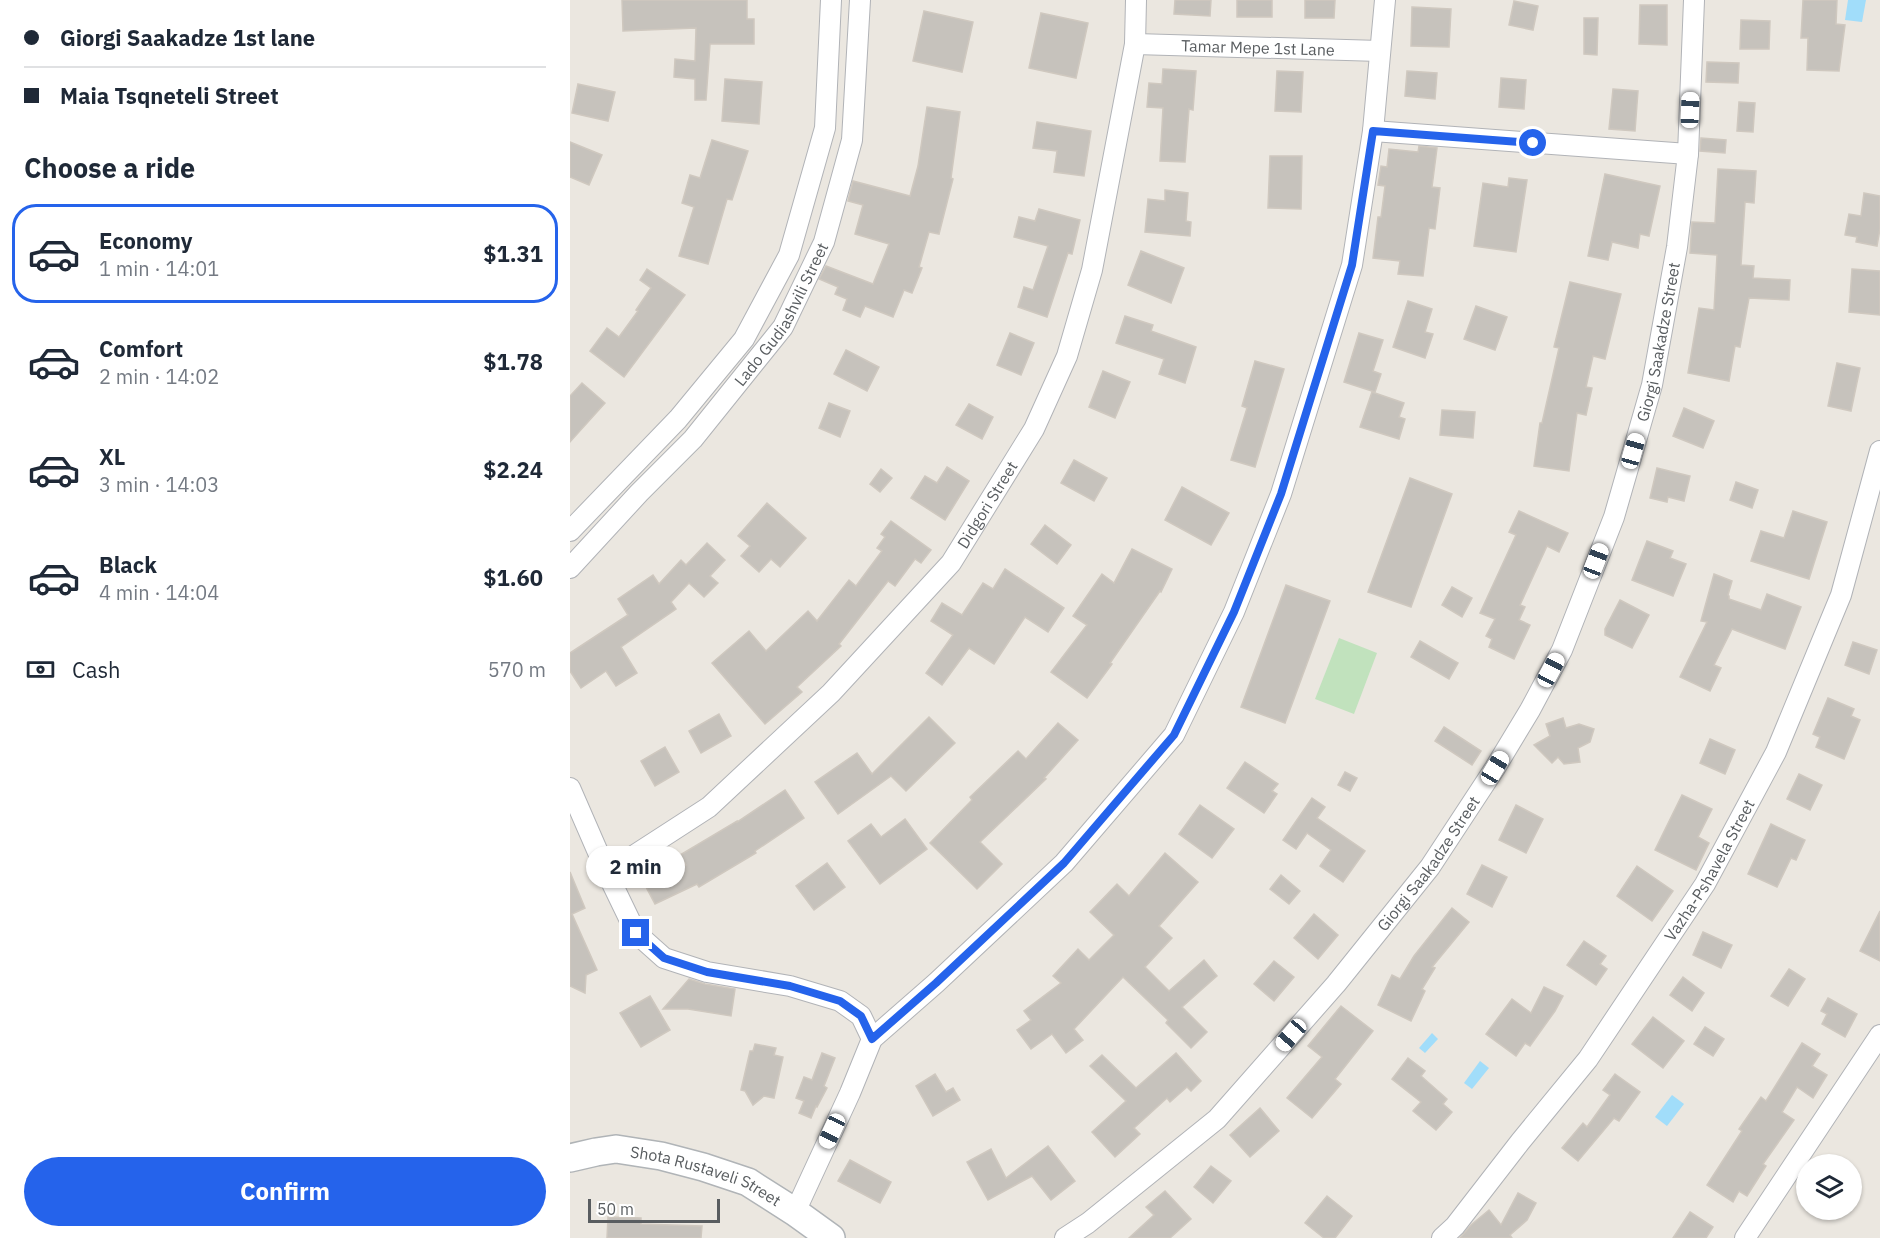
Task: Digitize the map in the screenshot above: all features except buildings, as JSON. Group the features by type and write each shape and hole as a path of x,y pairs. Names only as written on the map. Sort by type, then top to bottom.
{"main road":[{"name":"Shota Rustaveli Street","path":"570,1158 616,1149 662,1156 748,1182 831,1238"}],"street":[{"name":"Lado Gudiashvili Street","path":"574,527 678,419 744,339 789,255 825,128 831,0"},
{"name":"Lado Gudiashvili Street","path":"570,568 639,493 693,439 783,327 824,242 852,140 860,0"},
{"name":"Didgori Street","path":"608,873 709,807 831,693 951,563 1034,429 1066,356 1092,270 1135,44 1136,0"},
{"path":"795,1212 850,1093 872,1039 936,983 1064,863 1174,735 1234,612 1281,494 1352,265 1373,131 1385,0"},
{"name":"Giorgi Saakadze Street","path":"1065,1238 1092,1231 1217,1119 1336,984 1430,867 1495,768 1562,650 1614,517 1652,386 1677,247 1688,154 1694,0"},
{"name":"Tamar Mepe 1st Lane","path":"1135,44 1380,51"},
{"path":"826,96 854,96"},
{"path":"1373,131 1688,154"},
{"name":"Vazha-Pshavela Street","path":"1442,1238 1455,1226 1588,1059 1705,884 1776,752 1841,596 1880,451"},
{"path":"623,476 639,493"},
{"path":"574,527 596,540"},
{"path":"570,788 636,933 664,958 707,972 790,986 840,1001 861,1016 872,1039"},
{"path":"1744,1238 1880,1035"}],"green space":[{"path":"1339,638 1377,653 1354,714 1315,699"}],"water":[{"path":"1848,0 1866,0 1862,22 1845,20"},
{"path":"1432,1033 1438,1039 1425,1053 1419,1048"},
{"path":"1480,1061 1489,1068 1472,1089 1464,1083"},
{"path":"1672,1095 1684,1104 1667,1126 1655,1117"}],"route":[{"path":"636,933 664,958 707,972 790,986 840,1001 861,1016 872,1039 936,983 1064,863 1174,735 1234,612 1281,494 1352,265 1373,131 1533,143"}]}
